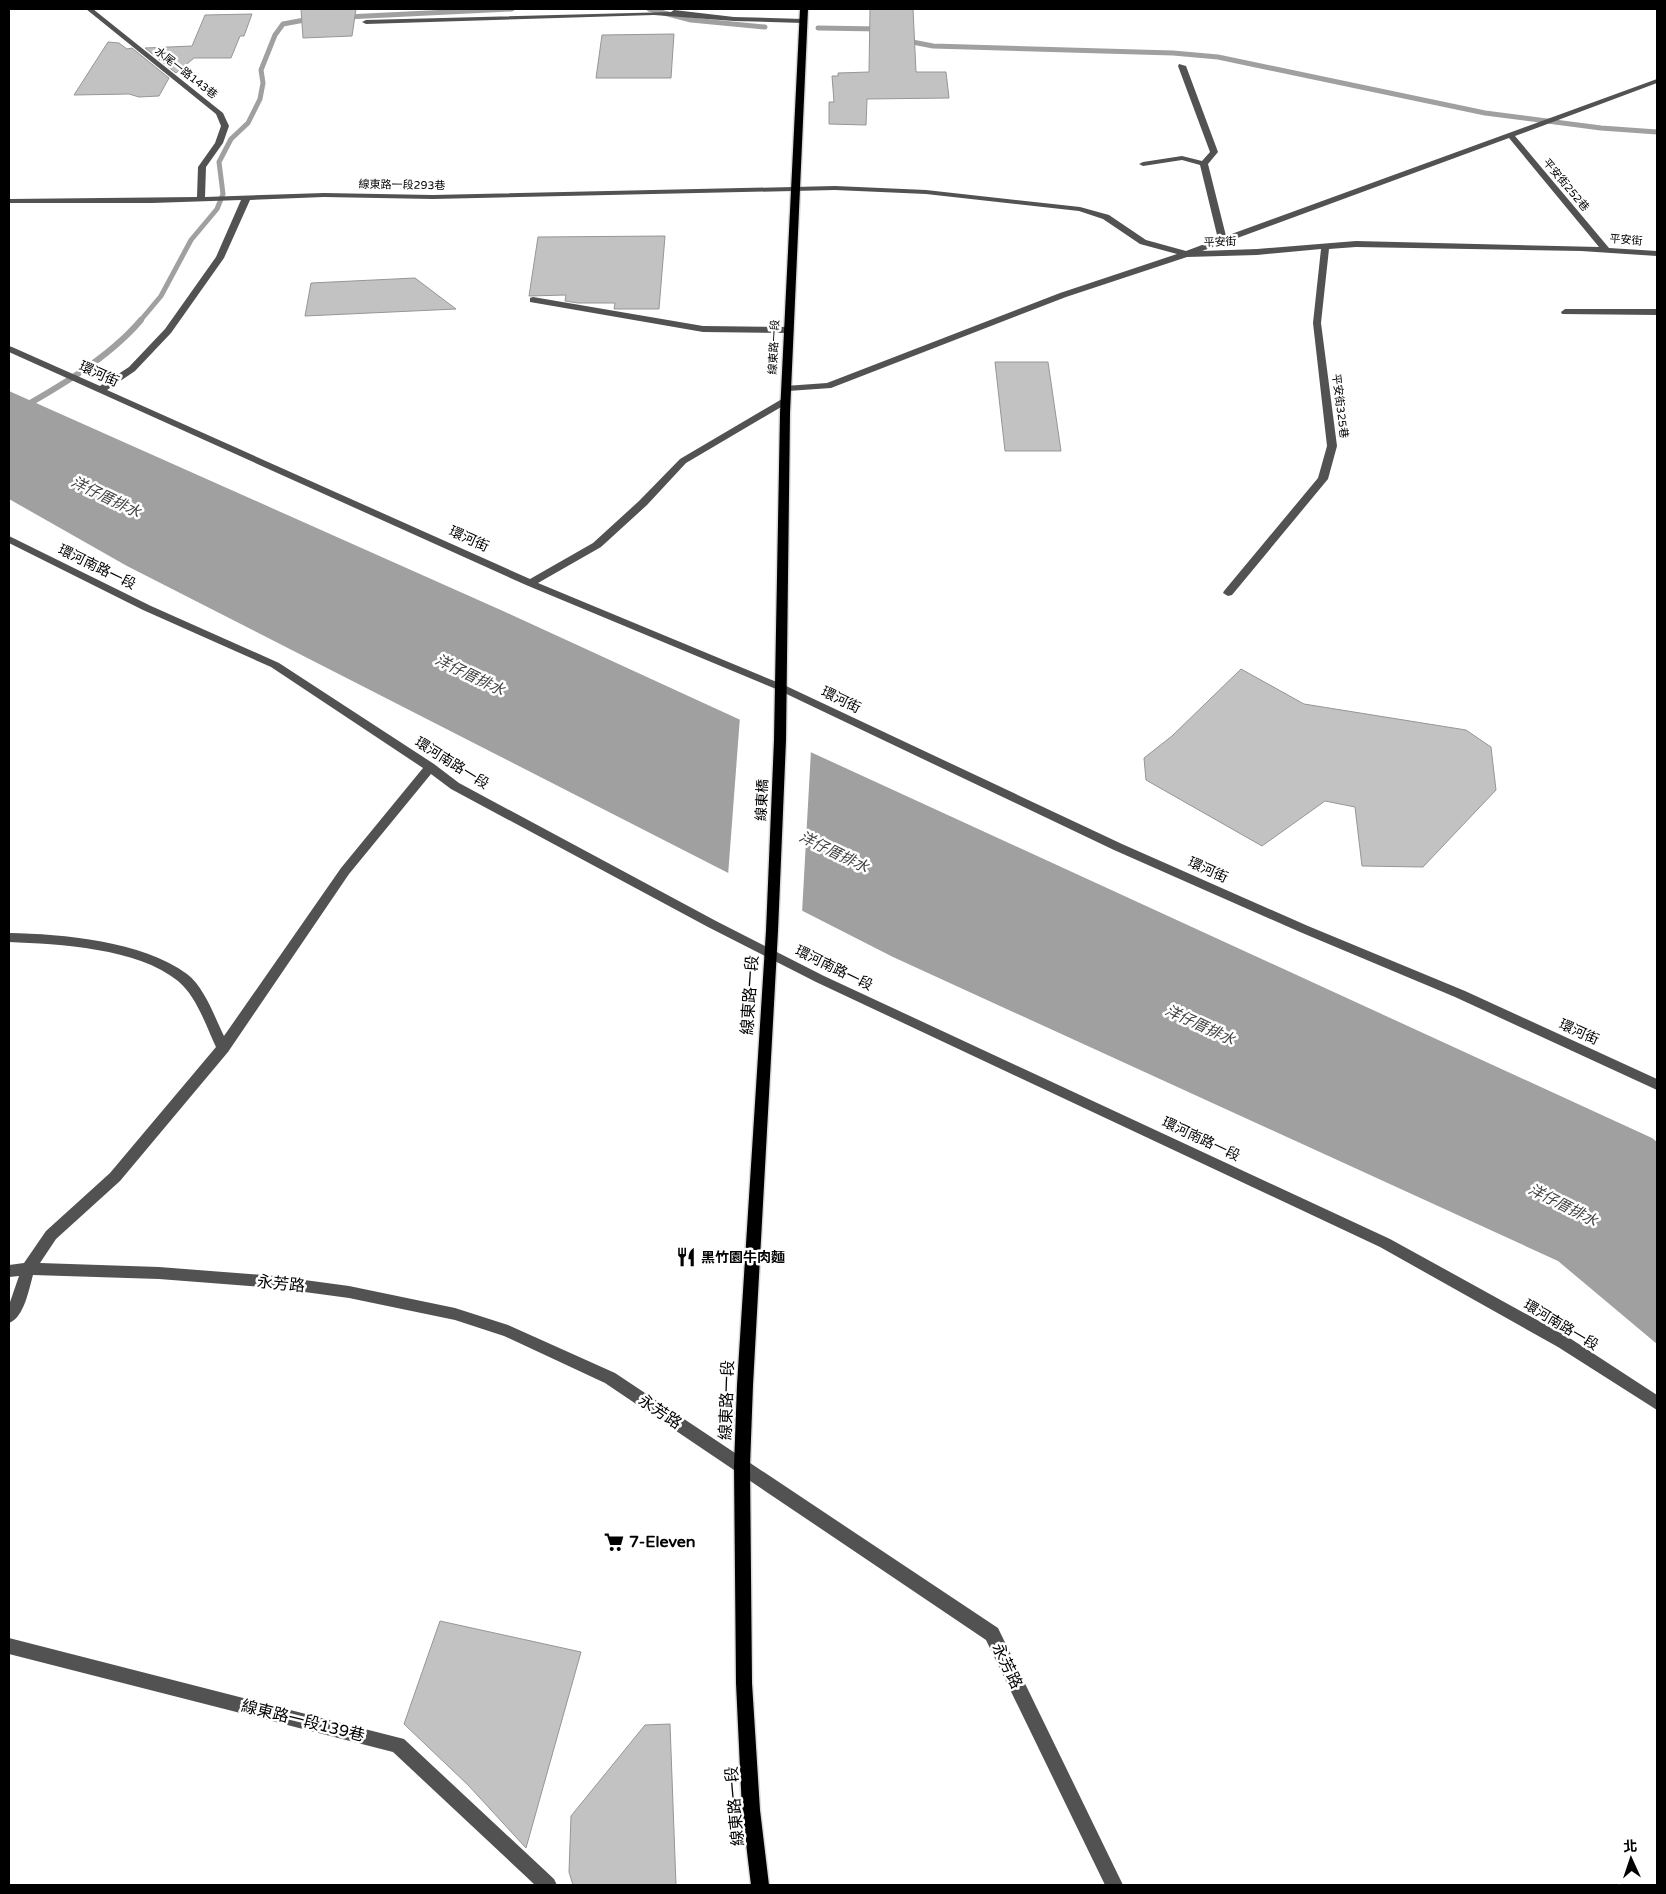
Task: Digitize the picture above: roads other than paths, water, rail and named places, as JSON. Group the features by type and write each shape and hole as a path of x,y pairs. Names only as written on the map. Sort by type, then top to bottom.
{"main road":[{"name":"線東路一段","path":"780,687 785,402 788,388 804,9"},
{"name":"線東橋","path":"772,915 780,740 780,687"},
{"name":"線東路一段","path":"760,1885 751,1810 744,1683 742,1466 744,1385 772,915"}],"street":[{"name":"水尾一路143巷","path":"89,9 219,113 225,126 219,143 202,167 201,200"},
{"path":"667,9 681,14"},
{"path":"366,22 654,13 734,19 803,21"},
{"path":"1182,66 1214,152 1204,164"},
{"path":"788,388 828,386 1062,295 1186,254 1657,80"},
{"name":"平安街252巷","path":"1510,135 1606,250"},
{"path":"1143,164 1182,158 1204,164"},
{"path":"1204,164 1223,240"},
{"name":"平安街","path":"795,189 835,188 926,192 1080,209 1106,217 1143,242 1186,254 1356,244 1581,248 1630,250 1657,254"},
{"name":"線東路一段293巷","path":"9,201 216,200 324,195 433,197 795,189"},
{"path":"100,390 132,369 168,330 192,299 202,281 220,258 246,198"},
{"name":"平安街325巷","path":"1228,593 1323,479 1332,446 1317,323 1325,247"},
{"path":"533,300 703,329 790,330"},
{"path":"1565,312 1657,312"},
{"name":"環河街","path":"9,349 530,583 780,687 1118,847 1304,929 1460,994 1657,1085"},
{"path":"530,583 597,545 643,503 683,461 785,402"},
{"name":"環河南路一段","path":"9,539 147,608 275,666 430,767 454,786 712,924 820,979 1242,1174 1385,1243 1563,1342 1657,1403"},
{"path":"9,1317 16,1306 28,1269 51,1235 115,1177 223,1048 345,871 430,767"},
{"path":"10,940 54,939 99,945 151,960 183,978 200,999 223,1048"},
{"name":"永芳路","path":"9,1271 28,1269 159,1273 275,1282 350,1292 455,1314 508,1331 610,1378 992,1634 1114,1885"},
{"name":"線東路一段139巷","path":"9,1646 398,1745 548,1885"}],"water":[{"name":"洋仔厝排水","path":"9,391 503,611 1652,1138 1657,1142 1657,1344 1558,1261 893,957 127,566 9,499"}],"waterway":[{"path":"346,17 512,9"},
{"path":"649,9 691,20 765,27"},
{"path":"140,321 161,296 191,240 217,209 223,194 219,162 231,139 248,123 260,99 263,83 261,70 275,35 283,24 310,19"},
{"path":"818,28 879,29"},
{"path":"907,41 933,46 1173,53 1218,57 1485,113 1601,128 1657,132"},
{"path":"9,415 97,361 141,320"}],"place":[{"name":"黑竹園牛肉麵","path":"686,1257"},
{"name":"7-Eleven","path":"614,1542"}]}
